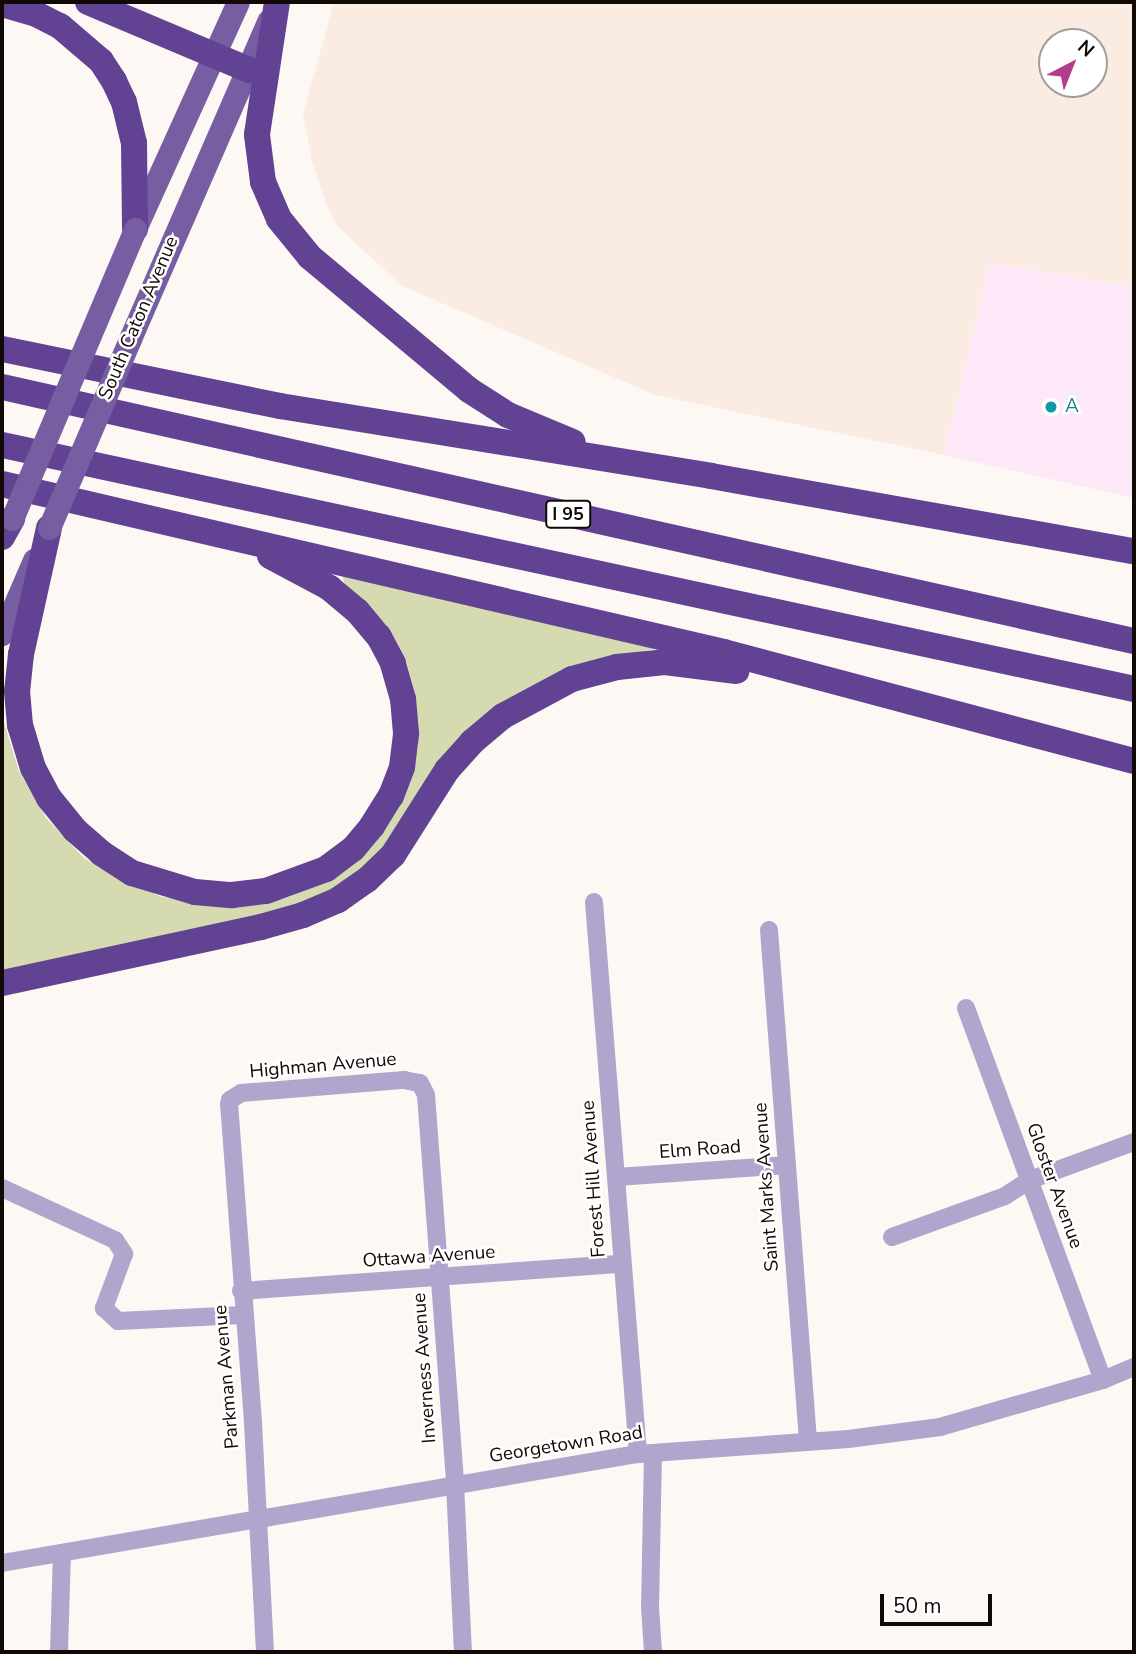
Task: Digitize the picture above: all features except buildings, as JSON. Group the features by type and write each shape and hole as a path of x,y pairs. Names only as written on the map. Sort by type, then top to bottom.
{"highway":[{"path":"88,2 248,69"},
{"path":"276,2 260,114 258,157 270,202 286,229 310,257 435,364 508,415 584,446 711,476"},
{"path":"2,4 36,14 60,26 101,61 114,81 124,102 134,143 135,229"},
{"path":"2,349 280,406 711,476 1134,551"},
{"name":"I 95","path":"2,387 1134,641"},
{"path":"2,445 1134,689"},
{"path":"2,484 724,652 1134,761"},
{"path":"49,528 20,654 17,691 20,725 29,757 49,798 75,830 101,853 132,873 195,892 232,895 266,891 326,869 353,849 373,826 391,796 402,767 406,733 403,699 393,663 379,637 357,611 330,588 265,554 176,523"},
{"path":"2,983 261,927 303,915 338,900 367,880 393,855 447,770 472,742 503,716 572,679 617,667 665,662 720,668 1044,735"}],"main road":[{"name":"South Caton Avenue","path":"5,532 135,229 238,2"},
{"name":"South Caton Avenue","path":"2,634 276,2"}],"street":[{"name":"Forest Hill Avenue","path":"594,902 617,1177 621,1264 645,1453 653,1652"},
{"name":"Saint Marks Avenue","path":"769,930 808,1440"},
{"name":"Gloster Avenue","path":"966,1008 1104,1380"},
{"name":"Highman Avenue","path":"230,1100 241,1093 404,1080 420,1083"},
{"name":"Inverness Avenue","path":"420,1083 426,1095 455,1484 463,1652"},
{"name":"Parkman Avenue","path":"230,1100 227,1113 258,1520 265,1652"},
{"path":"892,1237 1005,1196 1030,1180 1134,1142"},
{"name":"Elm Road","path":"617,1177 787,1164"},
{"path":"2,1188 115,1240 124,1254 104,1301 104,1308 110,1316 126,1322 243,1315"},
{"name":"Ottawa Avenue","path":"241,1291 621,1264"},
{"name":"Georgetown Road","path":"2,1563 645,1453 940,1427 1104,1380 1134,1367"},
{"path":"59,1652 62,1553"}],"shaded area":[{"path":"334,2 1134,2 1134,287 990,263 944,455 655,395 402,286 337,226 327,206 312,161 303,114"},
{"path":"990,262 1134,287 1134,498 944,455"}],"green space":[{"path":"342,573 655,649 594,660 545,680 378,858 340,888 305,905 2,972 2,716 19,771 46,818 83,857 113,876 162,897 236,906 286,898 324,883 412,773 418,747 413,686 405,657 390,629 344,583"}],"place":[{"name":"A","path":"1051,407"}]}
